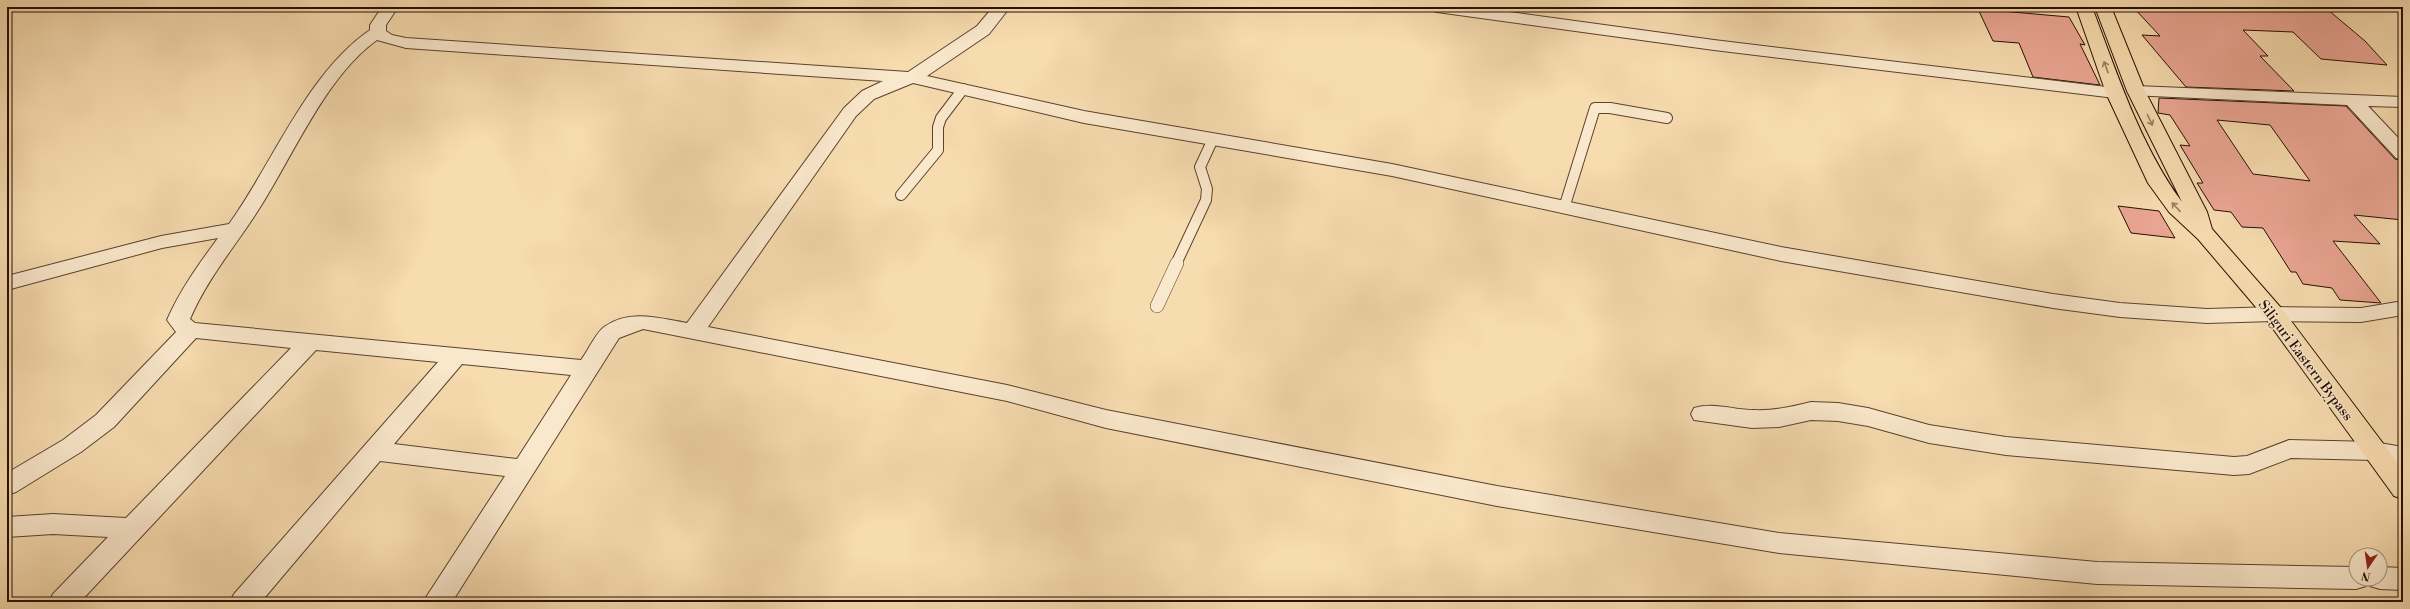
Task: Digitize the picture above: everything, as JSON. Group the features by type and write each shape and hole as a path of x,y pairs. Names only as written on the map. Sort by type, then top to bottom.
{"main road":[{"name":"Siliguri Eastern Bypass","path":"2084,7 2115,93 2158,183 2176,208 2205,234 2274,314 2403,489"},
{"name":"Siliguri Eastern Bypass","path":"2103,7 2136,91 2197,212 2205,234"}],"street":[{"path":"378,32 378,25 390,7"},
{"path":"693,331 850,112 868,95 889,85 912,78 982,30 1002,7"},
{"path":"1437,7 1730,47 2115,93"},
{"path":"378,32 354,49 319,95 236,229 182,311 178,320 183,326 191,330 588,369"},
{"path":"378,32 386,38 426,46 912,78 1084,117 1392,170 1781,254 2053,301 2159,314 2207,316 2361,314 2403,308"},
{"path":"2136,91 2403,102"},
{"path":"2352,100 2403,154"},
{"path":"7,283 161,242 236,229"},
{"path":"437,602 611,333 630,324 643,322 1007,393 1106,419 1497,496 1779,543 1966,562 2097,572 2348,578"},
{"path":"7,485 72,446 105,421 191,330"},
{"path":"63,602 311,341"},
{"path":"244,602 456,356"},
{"path":"1702,414 1752,419 1779,418 1811,411 1838,412 1868,418 1929,434 2006,446 2234,466 2249,464 2289,450 2374,451 2403,456"},
{"path":"374,451 524,469"},
{"path":"7,527 24,525 77,525 132,529"},
{"path":"2388,578 2403,579"}],"lane":[{"path":"901,195 938,150 938,126 941,118 963,89"},
{"path":"1564,208 1595,108 1610,108 1667,118"},
{"path":"1157,306 1206,200 1207,190 1200,168 1213,139"}],"building":[{"path":"2133,7 2327,9 2365,41 2387,65 2321,59 2293,32 2243,30 2268,56 2260,56 2294,91 2186,87 2142,35 2160,36"},
{"path":"1978,9 2069,17 2085,45 2080,44 2100,85 2033,77 2019,43 1993,41"},
{"path":"2159,98 2346,106 2395,159 2403,161 2403,220 2354,215 2380,244 2333,241 2381,303 2340,300 2332,288 2303,284 2296,272 2291,272 2263,228 2242,227 2231,212 2214,210 2197,183 2203,183 2180,145 2190,146 2170,115 2158,113","holes":["2217,120 2270,125 2310,181 2253,174"]},
{"path":"2118,206 2159,211 2175,238 2131,233"}]}
